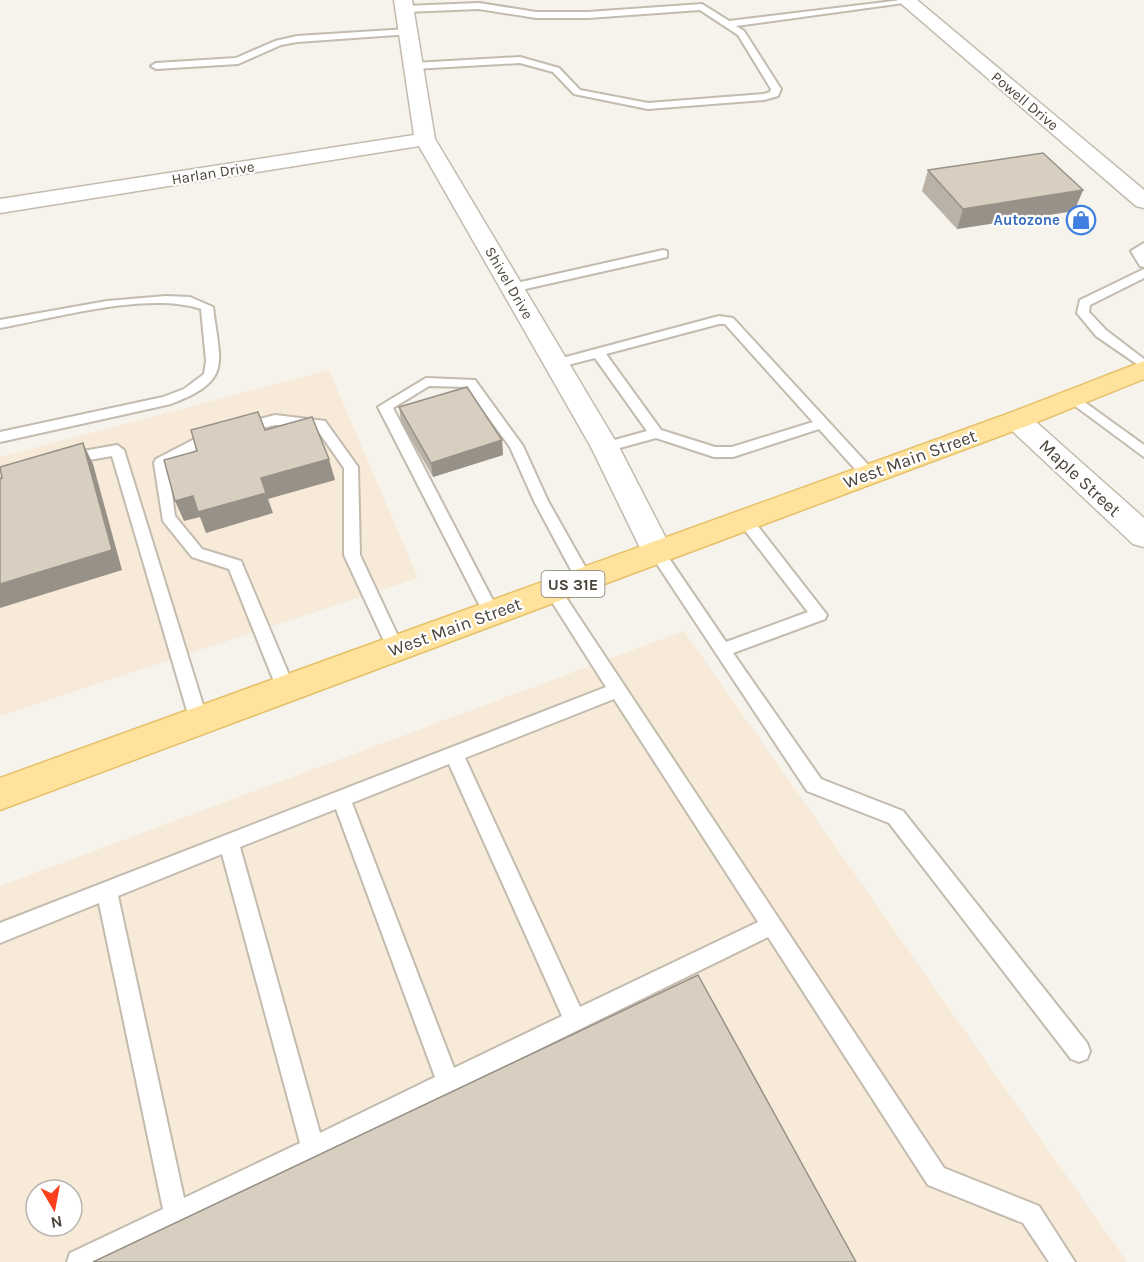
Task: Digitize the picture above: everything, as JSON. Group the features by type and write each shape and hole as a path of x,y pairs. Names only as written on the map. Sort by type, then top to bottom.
{"main road":[{"name":"West Main Street","path":"0,794 1017,420 1144,367"}],"street":[{"name":"Powell Drive","path":"906,1 1144,201"},
{"name":"Shivel Drive","path":"406,14 425,139 605,447 657,552"},
{"name":"Harlan Drive","path":"0,206 425,139"},
{"name":"Maple Street","path":"1017,420 1144,536"}],"lane":[{"path":"728,24 906,1"},
{"path":"156,66 238,61 278,44 406,14 480,6 536,15 588,15 702,7 741,33 776,89 775,94 648,106 577,92 556,70 520,60 414,66"},
{"path":"1144,247 1137,251 1144,263"},
{"path":"512,288 663,254"},
{"path":"1144,273 1095,295 1084,303 1083,313 1101,333 1144,367"},
{"path":"0,324 155,300 196,300 207,307 213,361 210,376 189,392 166,401 0,437"},
{"path":"556,364 719,320 729,321 868,474"},
{"path":"598,352 656,433"},
{"path":"492,614 385,406 426,382 470,383 516,446 541,501 584,579"},
{"path":"1072,397 1144,452"},
{"path":"286,689 235,565 197,553 168,517 161,463 212,435 275,420 320,424 351,467 352,555 396,649"},
{"path":"605,447 656,433 714,452 733,452 821,424"},
{"path":"56,462 78,455 117,450 199,721"},
{"path":"722,650 819,615 745,520"},
{"path":"657,552 814,785 896,817 1079,1051"},
{"path":"553,591 936,1177 1031,1214 1063,1262"},
{"path":"0,933 617,690"},
{"path":"454,754 575,1021"},
{"path":"341,798 448,1082"},
{"path":"229,843 313,1148"},
{"path":"107,892 176,1215"},
{"path":"79,1262 772,925"}],"shaded area":[{"path":"329,370 418,578 0,716 0,457"},
{"path":"684,631 1127,1262 0,1262 0,886"}],"building":[{"path":"1043,153 1083,190 963,209 928,170"},
{"path":"467,387 502,440 431,463 399,407"},
{"path":"258,412 265,430 312,417 329,459 261,478 266,493 198,512 193,496 175,501 164,460 197,451 191,430"},
{"path":"83,443 112,550 0,584 0,478 2,478 0,467"},
{"path":"698,975 856,1262 93,1262"}],"place":[{"name":"Autozone","path":"1081,220"}]}
